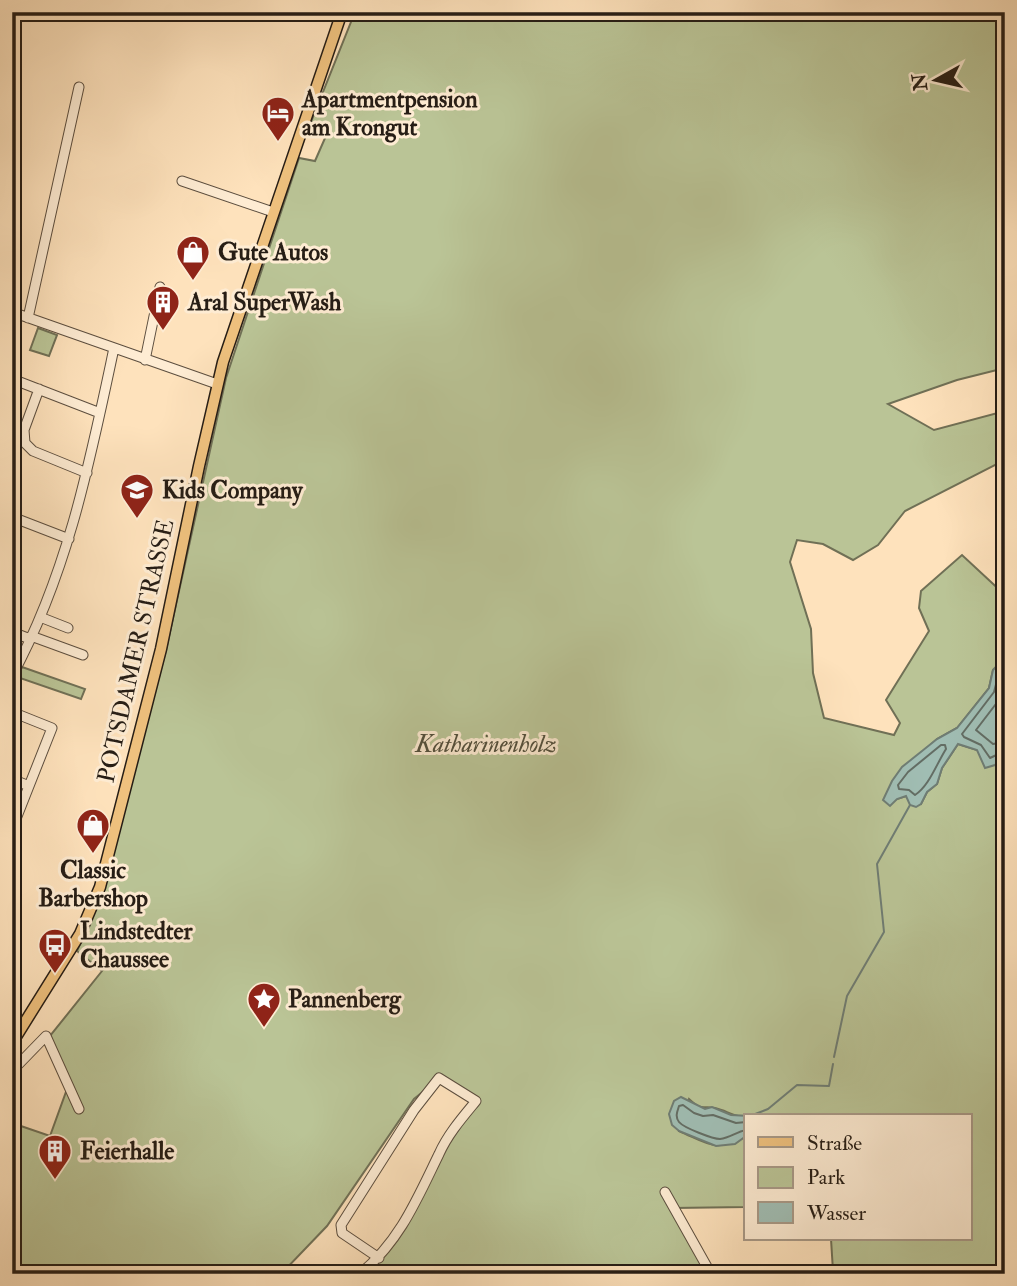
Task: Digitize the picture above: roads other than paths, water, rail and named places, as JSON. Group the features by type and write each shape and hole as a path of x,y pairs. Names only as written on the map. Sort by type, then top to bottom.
{"main road":[{"name":"POTSDAMER STRASSE","path":"12,1042 80,934 100,887 161,649 217,384 229,341 342,12"}],"street":[{"path":"28,318 79,87"},
{"path":"182,181 274,212"},
{"path":"145,360 160,287"},
{"path":"12,312 217,384"},
{"path":"12,676 56,581 87,473 114,348"},
{"path":"12,379 100,412"},
{"path":"39,389 24,430 25,443 33,451 87,473"},
{"path":"13,519 69,539"},
{"path":"40,618 68,628"},
{"path":"12,632 83,655"},
{"path":"12,712 52,728 12,829"},
{"path":"12,779 29,786"},
{"path":"12,1071 46,1036 79,1109"},
{"path":"360,1274 379,1258 397,1236 454,1127 476,1101 439,1078 414,1110 341,1225 342,1233 379,1258"},
{"path":"665,1192 711,1274"}],"water":[{"path":"1005,658 1005,755 995,765 985,768 977,750 958,744 942,768 937,784 927,792 921,804 916,807 910,805 906,796 897,799 890,806 883,800 902,767 937,739 957,728 989,688 993,670"},
{"path":"681,1097 705,1109 712,1107 731,1115 744,1116 744,1137 735,1144 716,1146 679,1131 672,1125 669,1114 674,1101"}],"waterway":[{"path":"834,1057 847,996 884,932 877,864 910,805"},
{"path":"755,1114 768,1109 797,1085 829,1086 833,1064"}],"place":[{"name":"Apartmentpension am Krongut","path":"278,143"},
{"name":"Gute Autos","path":"193,282"},
{"name":"Aral SuperWash","path":"163,332"},
{"name":"Kids Company","path":"137,520"},
{"name":"Classic Barbershop","path":"93,855"},
{"name":"Lindstedter Chaussee","path":"55,975"},
{"name":"Pannenberg","path":"264,1029"},
{"name":"Feierhalle","path":"55,1181"}],"park label":[{"name":"Katharinenholz","path":"486,744"}]}
